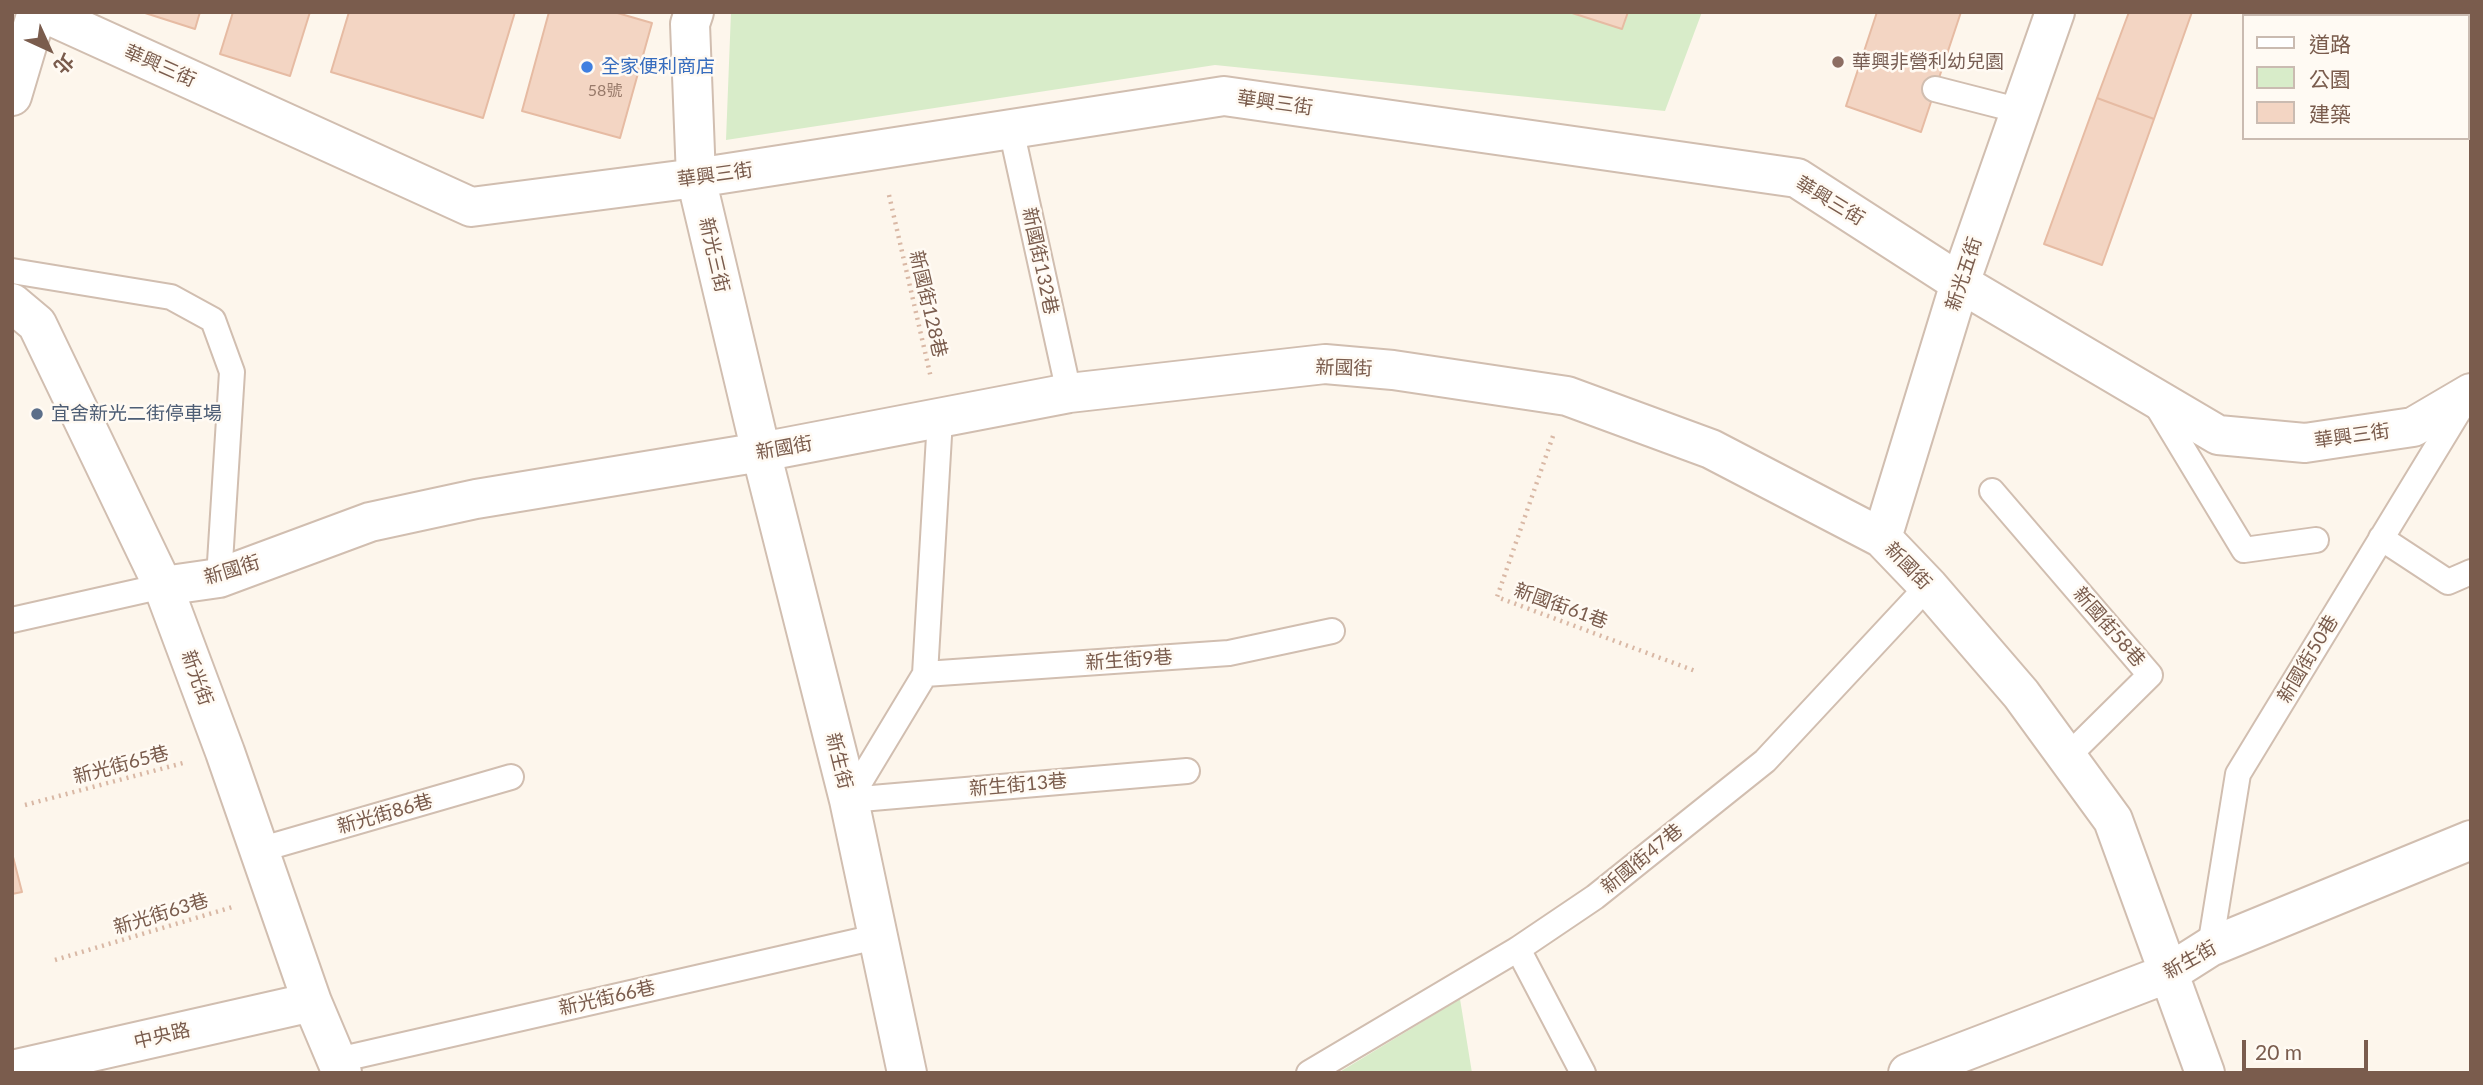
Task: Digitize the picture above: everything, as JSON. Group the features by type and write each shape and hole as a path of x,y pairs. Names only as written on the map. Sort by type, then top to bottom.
{"street":[{"path":"12,96 37,12"},
{"name":"華興三街","path":"42,12 471,208 696,178 1224,96 1797,178 1960,283 2218,435 2305,443 2413,427 2470,393"},
{"name":"新光三街","path":"694,12 690,24 696,178 761,452"},
{"name":"新光五街","path":"1882,538 1960,283 2055,12"},
{"name":"新光街","path":"12,303 37,324 163,586 225,752 312,1002 340,1066"},
{"name":"新國街","path":"163,586 219,578 370,522 475,499 761,452 1069,394 1325,365 1393,370 1567,396 1711,449 1882,538 1928,586 2021,694 2113,820 2205,1073"},
{"name":"新生街","path":"761,452 849,800 907,1073"},
{"name":"新生街","path":"1908,1073 2169,973 2210,947 2471,840"},
{"name":"中央路","path":"12,1070 312,1002"}],"lane":[{"path":"1935,89 2021,111"},
{"name":"新國街132巷","path":"1011,129 1069,394"},
{"path":"12,271 171,296 213,320 232,372 219,578"},
{"name":"新國街50巷","path":"2210,947 2238,774 2470,393"},
{"path":"2152,397 2244,550 2316,541"},
{"path":"849,800 925,674 940,419"},
{"name":"新國街58巷","path":"1992,491 2150,675 2067,757"},
{"path":"2381,538 2448,582 2471,572"},
{"path":"12,620 163,586"},
{"name":"新國街47巷","path":"1309,1073 1518,949 1595,897 1765,761 1928,586"},
{"name":"新生街9巷","path":"925,674 1229,653 1332,631"},
{"name":"新生街13巷","path":"849,800 1187,771"},
{"name":"新光街86巷","path":"259,850 512,777"},
{"name":"新光街66巷","path":"340,1066 876,937"},
{"path":"1518,949 1583,1073"}],"path":[{"name":"新國街128巷","path":"889,195 940,419"},
{"name":"新國街61巷","path":"1567,396 1497,597 1698,672"},
{"name":"新光街65巷","path":"25,805 225,752"},
{"name":"新光街63巷","path":"55,960 274,894"}],"green space":[{"path":"731,12 1702,12 1665,111 1215,65 726,140"},
{"path":"1460,999 1472,1073 1338,1073"}],"building":[{"path":"142,12 200,12 195,29"},
{"path":"233,12 310,12 290,76 220,54"},
{"path":"349,12 515,12 483,118 331,72"},
{"name":"全家便利商店","path":"549,12 614,12 652,23 620,138 522,111"},
{"path":"1569,12 1628,12 1622,29"},
{"path":"1877,12 1961,12 1921,132 1846,106"},
{"path":"2129,12 2192,12 2154,119 2097,98"},
{"path":"2448,12 2454,14 2394,14"},
{"path":"2469,18 2471,19 2469,88"},
{"path":"2097,98 2154,119 2102,265 2044,244"},
{"path":"12,853 22,892 12,894"}],"place":[{"name":"華興非營利幼兒園","path":"1838,62"},
{"name":"全家便利商店","path":"587,67"},
{"name":"宜舍新光二街停車場","path":"37,414"}]}
